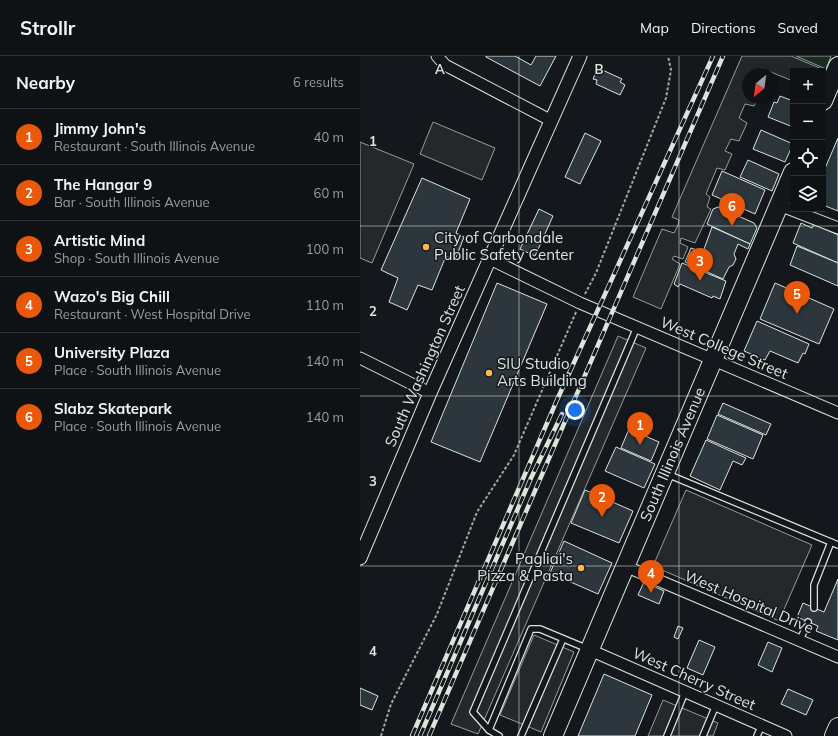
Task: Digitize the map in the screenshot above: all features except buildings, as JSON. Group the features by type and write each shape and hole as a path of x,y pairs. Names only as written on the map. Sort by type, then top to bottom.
{"highway":[{"path":"826,94 838,66"},
{"name":"South Illinois Avenue","path":"553,736 791,176"},
{"path":"834,736 838,727"}],"street":[{"path":"437,56 445,64 550,120"},
{"name":"South Washington Street","path":"360,558 430,393 550,120 580,56"},
{"path":"779,205 838,228"},
{"name":"West College Street","path":"490,259 580,303 837,411"},
{"path":"360,358 430,393"},
{"name":"West Hospital Drive","path":"626,566 838,657"},
{"name":"West Cherry Street","path":"590,650 786,736"}],"lane":[{"path":"499,736 489,730 473,712 637,327"},
{"path":"665,473 838,545"},
{"path":"814,608 814,586 831,542"},
{"path":"800,640 808,622"},
{"path":"489,730 531,629 540,630 590,650"},
{"path":"521,736 563,639"},
{"path":"667,736 685,692"},
{"path":"703,736 716,705"},
{"path":"757,736 762,725"}],"path":[{"path":"381,736 391,704 438,614 477,512 514,455 580,303 596,273 666,98 671,70 668,56"}],"green space":[{"path":"796,56 831,56 826,69"}],"shaded area":[{"path":"742,56 791,56 820,68 790,68 790,80 778,75 778,68 742,68 742,104 745,104 739,118 747,123 739,141 731,139 725,151 732,154 725,170 717,168 706,194 710,197 707,207 711,209 695,243 681,238 680,243 688,247 683,259 674,256 672,259 680,264 661,309 633,297 662,229 674,233 678,225 679,220 672,217"},
{"path":"433,122 495,148 482,180 420,154"},
{"path":"360,142 414,164 372,263 360,258"},
{"path":"618,336 646,348 478,734 451,724"},
{"path":"686,490 812,545 779,621 653,566"},
{"path":"534,635 574,652 541,732 500,715"},
{"path":"663,700 718,723 713,736 648,736"}],"railway":[{"path":"412,736 557,400 713,56"},
{"path":"429,736 723,56"},
{"path":"420,736 531,478 562,414"}],"place":[{"name":"Slabz Skatepark","path":"732,226"},
{"name":"City of Carbondale Public Safety Center","path":"426,247"},
{"name":"Artistic Mind","path":"700,281"},
{"name":"University Plaza","path":"797,314"},
{"name":"SIU Studio Arts Building","path":"489,373"},
{"name":"Jimmy John's","path":"640,445"},
{"name":"The Hangar 9","path":"602,517"},
{"name":"Pagliai's Pizza & Pasta","path":"581,568"},
{"name":"Wazo's Big Chill","path":"651,593"}]}
